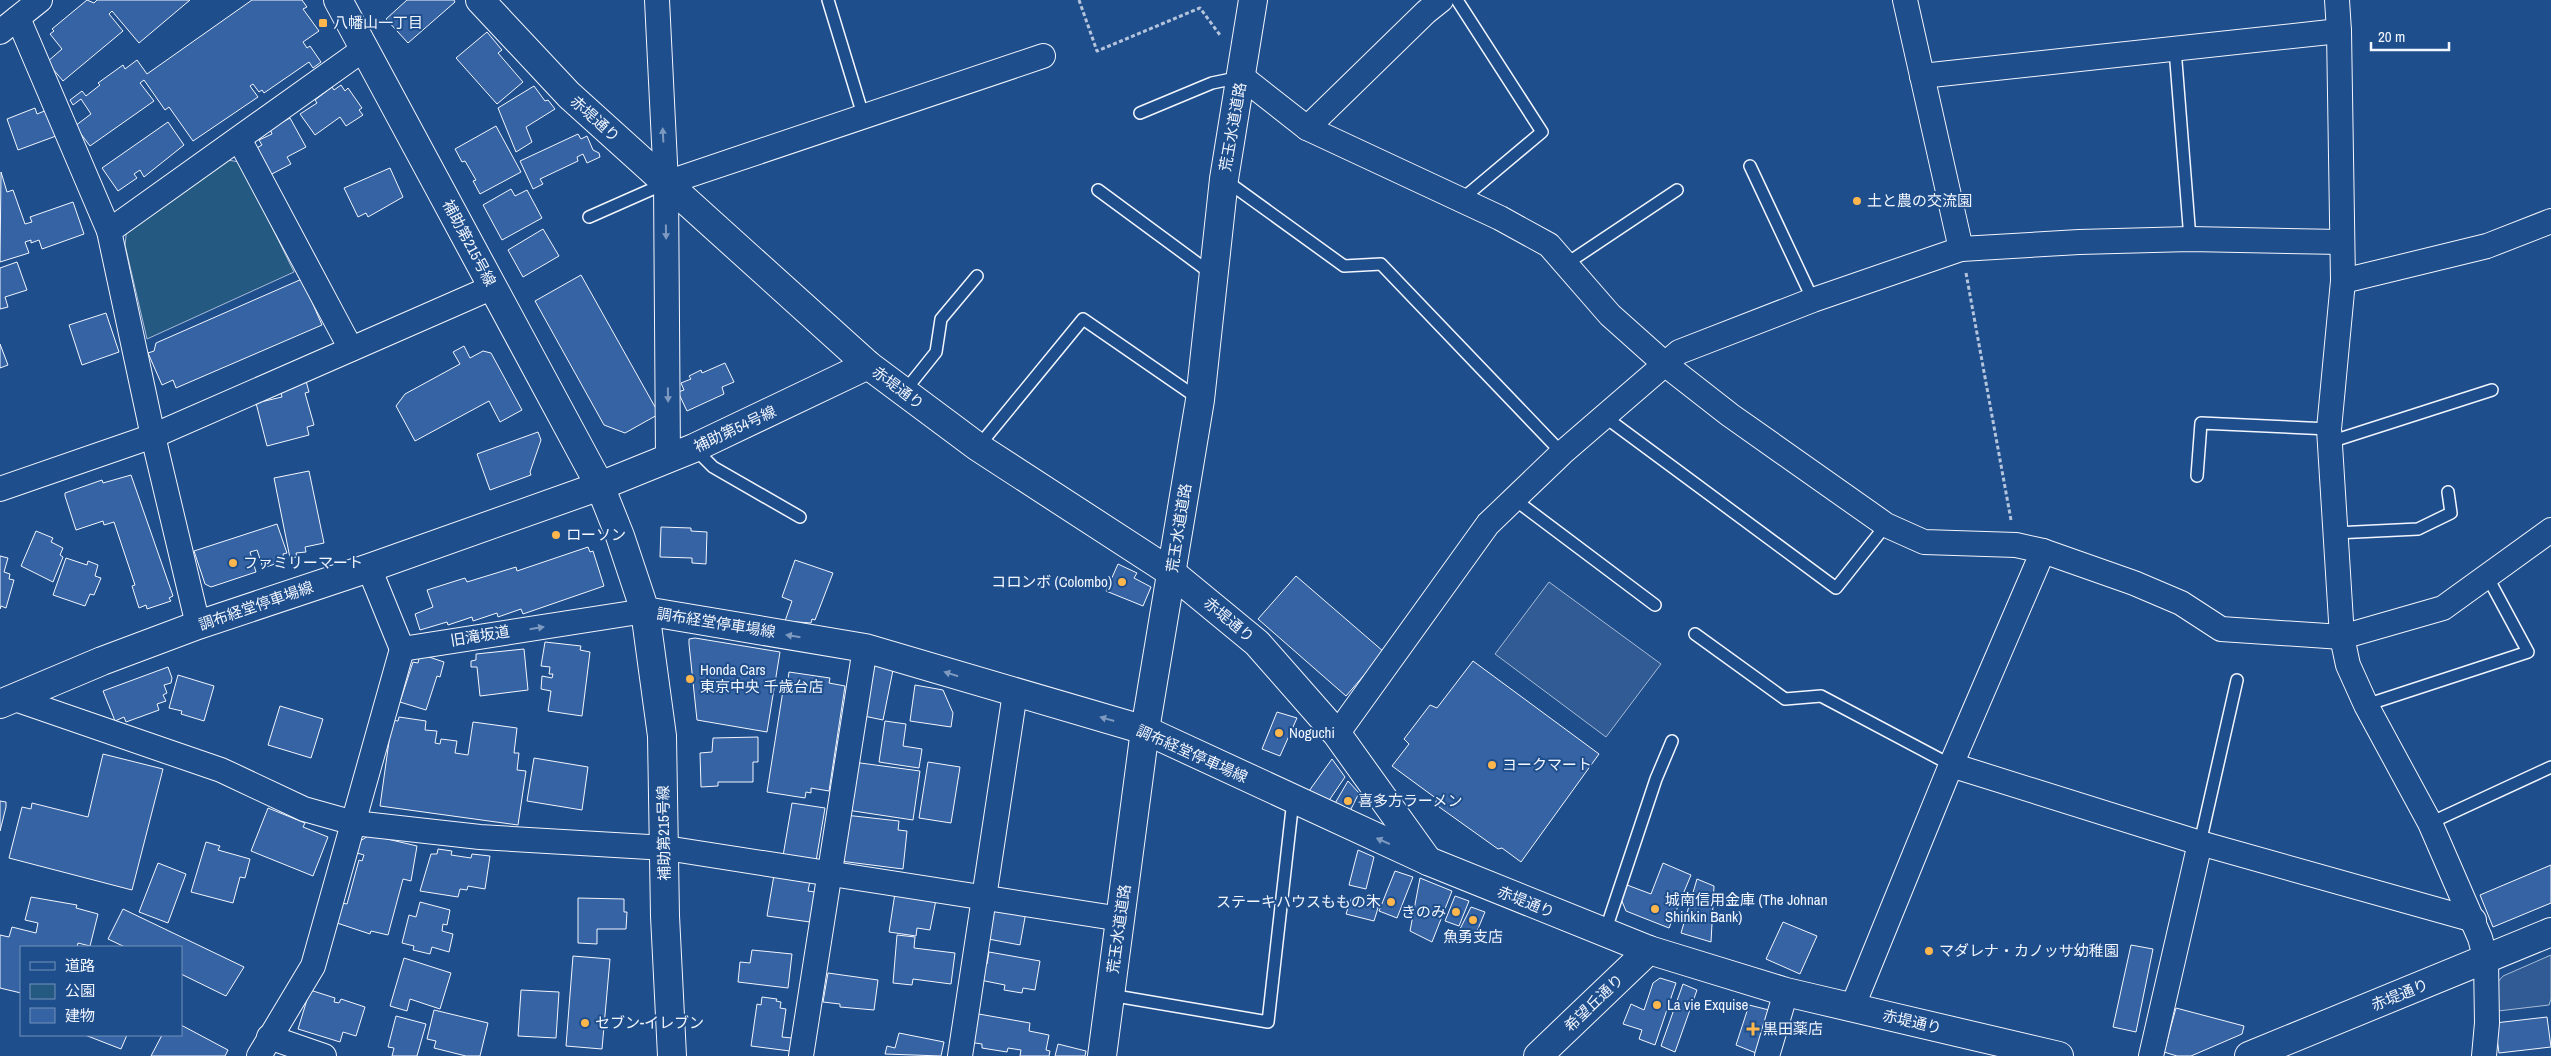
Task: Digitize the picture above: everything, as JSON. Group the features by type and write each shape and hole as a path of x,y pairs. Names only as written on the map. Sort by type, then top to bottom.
{"main road":[{"name":"補助第215号線","path":"338,0 600,486"},
{"name":"赤堤通り","path":"480,0 569,95 868,365 978,447 1172,573 1257,643 1337,734 1428,861 1604,934 1649,950 1786,992 2059,1056"},
{"name":"荒玉水道道路","path":"1102,1056 1145,730 1200,400 1224,180 1253,0"},
{"name":"補助第54号線","path":"600,486 694,448 868,365"},
{"name":"調布経堂停車場線","path":"6,702 198,625 369,568 600,486 623,543 645,611 865,648 1145,730 1428,861"},
{"name":"補助第215号線","path":"645,611 662,736 666,848 665,916 672,1056"},
{"name":"赤堤通り","path":"2249,1056 2551,932"},
{"name":"希望丘通り","path":"1538,1056 1649,950"}],"street":[{"path":"0,32 40,0"},
{"path":"657,0 666,183 668,459"},
{"path":"1307,128 1426,12 1441,0"},
{"path":"1905,0 1961,249"},
{"path":"2336,0 2339,31 2343,281 2329,436 2342,637 2348,665 2366,705 2430,823 2474,920 2486,960 2487,1023 2484,1056"},
{"path":"18,18 109,231 153,436 198,625"},
{"path":"1922,76 2339,31"},
{"path":"109,231 364,49"},
{"path":"666,183 863,115 1043,56"},
{"path":"1242,72 1307,128 1461,200 1549,245 1610,315 1666,365 1730,415 1886,525 1924,542 2016,545 2043,551 2134,583 2181,603 2221,629 2342,637 2443,608 2551,530"},
{"path":"239,139 351,349"},
{"path":"2343,281 2487,246 2551,222"},
{"path":"1337,734 1488,524 1562,454 1679,352 1813,300 1961,249 2079,242 2190,239 2342,242"},
{"path":"0,488 153,436 493,287"},
{"path":"1852,1008 1951,765 2043,551"},
{"path":"324,1056 264,1046 313,966 402,649 369,568"},
{"name":"旧滝坂道","path":"402,649 645,611"},
{"path":"801,1056 865,648"},
{"path":"960,1056 1015,693"},
{"path":"6,702 221,770 304,809 354,822 480,837 666,848 1121,918"},
{"path":"1951,765 2200,843 2474,920"},
{"path":"2151,1056 2200,843"},
{"path":"1767,1056 1786,992"}],"lane":[{"path":"828,0 863,115"},
{"path":"1457,0 1542,132 1461,200"},
{"path":"2175,49 2190,239"},
{"path":"1140,113 1242,72"},
{"path":"1750,166 1813,300"},
{"path":"1224,180 1344,266 1381,264 1562,454"},
{"path":"589,217 666,183"},
{"path":"1098,190 1214,275"},
{"path":"1566,264 1677,190"},
{"path":"903,392 936,352 941,319 977,276"},
{"path":"978,447 1083,320 1200,400"},
{"path":"2197,476 2201,423 2329,436 2492,390"},
{"path":"1605,417 1836,588 1886,525"},
{"path":"694,448 713,467 800,517"},
{"path":"2335,533 2418,529 2451,513 2448,492"},
{"path":"1514,499 1654,605"},
{"path":"2366,705 2528,652 2488,576"},
{"path":"1695,634 1785,699 1821,696 1951,765"},
{"path":"2200,843 2237,680"},
{"path":"1604,934 1656,779 1672,741"},
{"path":"2430,823 2551,767"},
{"path":"1110,995 1268,1022 1293,800"}],"path":[{"path":"1079,0 1097,51 1200,8 1242,72"},
{"path":"1961,249 2016,545"}],"green space":[{"path":"227,160 240,162 294,272 147,339 125,245 127,227"}],"shaded area":[{"path":"1549,582 1661,664 1606,737 1495,654"},
{"path":"2551,955 2551,999 2549,1005 2498,1011 2491,990 2503,976"}],"building":[{"path":"87,0 94,3 97,0 190,0 139,43 112,11 109,14 123,31 63,81 47,62 62,49 50,34 54,31 52,29"},
{"path":"252,0 302,0 307,7 303,9 319,31 303,42 307,48 310,46 321,62 313,68 309,62 264,93 262,90 259,92 253,84 250,86 258,97 193,141 169,107 165,110 144,80 140,83 154,101 90,146 75,126 91,114 81,99 73,105 70,100 82,91 86,96 100,85 98,83 123,65 125,69 137,60 147,74"},
{"path":"407,0 454,0 455,2 408,43 386,19"},
{"path":"487,32 502,50 498,53 523,82 497,104 456,58"},
{"path":"341,85 345,91 348,88 362,108 359,110 363,115 346,126 340,117 315,135 300,114 317,103 315,100 332,87 334,90"},
{"path":"534,86 545,101 548,100 555,109 526,127 532,142 516,152 498,108"},
{"path":"35,108 37,114 47,110 56,136 18,150 7,119"},
{"path":"290,118 306,147 287,157 291,164 268,176 253,150 262,145 259,140 272,134 270,129"},
{"path":"168,122 184,145 144,177 140,170 134,174 137,178 118,191 102,168"},
{"path":"496,126 521,172 480,194 473,181 476,180 465,161 462,162 455,149"},
{"path":"578,134 581,139 587,136 593,150 599,153 600,157 587,163 583,154 577,157 578,161 540,179 543,184 533,189 520,161"},
{"path":"390,168 403,197 368,217 366,213 358,217 344,188"},
{"path":"1,172 7,192 13,190 25,224 32,222 30,217 73,202 84,234 42,249 39,240 31,243 31,240 25,242 29,253 0,262"},
{"path":"511,189 515,196 527,190 542,218 502,240 483,205"},
{"path":"543,229 559,256 523,277 508,250"},
{"path":"17,262 27,290 5,297 8,307 0,309 0,268"},
{"path":"581,275 659,414 625,433 604,425 535,301"},
{"path":"302,279 322,325 176,388 173,380 162,385 148,353 154,351 156,343"},
{"path":"106,313 119,352 82,365 69,325"},
{"path":"0,344 8,365 0,368"},
{"path":"464,346 470,358 483,351 491,353 522,410 500,422 489,401 415,441 396,406 405,394 460,364 453,352"},
{"path":"725,363 734,382 722,387 724,394 687,411 678,392 684,390 681,383 691,379 689,376 701,370 702,373"},
{"path":"306,381 309,392 305,393 314,425 307,427 309,435 267,446 256,403 282,397 281,393"},
{"path":"538,432 541,440 530,472 531,475 490,490 477,454"},
{"path":"309,471 324,543 305,547 306,552 296,553 297,557 290,558 274,478"},
{"path":"131,475 173,596 169,598 171,601 147,609 146,605 139,608 132,586 135,585 114,522 104,525 103,521 76,530 65,496 65,493 102,480 103,483"},
{"path":"277,524 287,553 283,554 284,561 263,568 257,550 250,552 256,572 211,587 205,584 194,551"},
{"path":"661,527 691,528 691,531 707,532 706,564 692,563 692,558 660,557"},
{"path":"36,531 53,538 51,542 63,548 60,555 63,557 53,582 21,566"},
{"path":"588,547 590,552 593,551 604,586 523,614 521,609 498,617 497,613 473,621 472,617 448,625 447,622 420,630 415,614 433,607 427,590 465,578 467,582 516,567 517,571"},
{"path":"0,556 8,558 4,572 10,574 9,579 14,580 6,608 1,606 0,609"},
{"path":"66,558 87,565 88,561 98,565 95,576 101,578 94,595 90,594 85,606 53,595"},
{"path":"795,560 833,573 815,620 812,619 811,623 785,621 792,601 782,597"},
{"path":"1118,564 1137,573 1134,578 1151,587 1143,606 1106,591"},
{"path":"1296,576 1384,652 1346,696 1258,619"},
{"path":"695,638 780,652 767,732 697,720 689,644 689,639"},
{"path":"545,642 581,646 580,650 590,652 582,716 548,711 551,691 541,689 542,676 552,678 553,674 549,674 550,667 541,666"},
{"path":"524,649 528,690 480,696 477,667 471,667 471,661 476,660 476,654"},
{"path":"420,654 444,662 440,677 437,676 426,710 400,702 413,662 418,663"},
{"path":"870,660 894,665 883,720 859,715"},
{"path":"1473,661 1599,754 1521,862 1502,848 1498,849 1435,804 1437,799 1392,766 1409,744 1404,739 1430,705 1437,708"},
{"path":"168,667 172,678 171,683 164,685 167,693 163,695 166,701 157,704 159,710 126,722 124,717 115,721 103,691"},
{"path":"789,672 830,678 829,683 845,686 829,791 811,788 811,793 806,792 805,798 767,792 784,684 787,685"},
{"path":"178,675 214,686 204,721 181,714 182,711 169,708"},
{"path":"915,685 943,690 953,713 951,727 910,721"},
{"path":"280,706 323,719 311,758 268,745"},
{"path":"1277,712 1297,718 1280,756 1262,749"},
{"path":"399,717 426,721 425,730 437,731 435,743 440,744 441,739 457,741 455,753 468,755 473,722 517,728 514,753 519,753 517,770 526,771 518,825 380,806 392,720 398,721"},
{"path":"885,721 906,724 903,746 922,749 919,768 879,762"},
{"path":"758,737 758,762 753,762 753,782 718,782 718,786 701,787 700,753 712,752 713,738"},
{"path":"103,754 163,769 132,890 9,858 22,807 31,809 32,803 88,817"},
{"path":"534,758 588,767 582,810 527,801"},
{"path":"1332,759 1345,777 1328,802 1309,791"},
{"path":"853,762 920,771 913,820 847,810"},
{"path":"928,762 960,767 951,823 919,818"},
{"path":"1348,781 1359,793 1349,813 1334,805"},
{"path":"0,801 6,802 6,807 0,831"},
{"path":"792,803 825,808 816,861 783,856"},
{"path":"268,808 305,823 303,827 328,837 313,876 251,851"},
{"path":"845,815 899,821 898,830 907,831 903,869 840,861"},
{"path":"370,835 417,846 411,881 403,879 388,935 371,931 370,934 337,923 342,903 347,904 359,860 362,861 364,855 357,853 360,841"},
{"path":"206,842 220,846 218,850 250,859 245,878 240,877 233,903 191,892"},
{"path":"438,849 452,851 451,855 471,858 472,854 490,856 485,889 468,886 467,890 460,889 458,897 420,891 431,854 437,854"},
{"path":"1358,850 1374,857 1366,889 1349,885"},
{"path":"158,863 186,874 168,923 139,912"},
{"path":"1663,863 1691,875 1669,928 1626,911 1621,899 1627,885 1651,894"},
{"path":"2551,865 2551,903 2493,927 2480,895"},
{"path":"1395,871 1413,877 1397,918 1379,911"},
{"path":"774,875 810,881 808,891 815,892 810,922 767,916"},
{"path":"1420,878 1452,891 1432,942 1410,931"},
{"path":"1697,879 1714,886 1711,942 1681,933"},
{"path":"895,893 936,900 930,930 917,928 916,936 889,932"},
{"path":"1368,895 1375,896 1378,908 1374,921 1346,914 1351,899 1363,901"},
{"path":"1455,896 1469,901 1459,926 1445,921"},
{"path":"31,897 77,905 76,908 98,914 90,946 78,943 77,946 20,946 20,993 0,988 0,935 9,937 12,927 36,933 38,923 25,920"},
{"path":"578,898 624,899 624,912 627,912 626,929 597,929 597,944 578,943"},
{"path":"420,902 450,910 447,925 443,924 442,931 453,934 449,952 432,947 430,954 413,950 414,946 402,943 409,915 416,917"},
{"path":"989,904 1026,912 1020,945 983,938"},
{"path":"1471,907 1485,912 1475,936 1460,929"},
{"path":"123,909 244,967 226,996 182,974 182,946 123,946 108,939"},
{"path":"1783,922 1817,936 1800,974 1766,959"},
{"path":"897,935 915,937 914,948 955,953 951,984 913,979 912,985 893,983"},
{"path":"2131,945 2153,949 2136,1032 2113,1027"},
{"path":"752,950 792,954 788,988 738,982 740,962 750,963"},
{"path":"989,952 1040,961 1035,990 1023,988 1022,993 1004,990 1005,985 980,980 983,963 987,964"},
{"path":"573,956 610,959 602,1049 566,1046"},
{"path":"404,958 451,973 440,1009 410,999 407,1011 390,1006"},
{"path":"828,973 878,980 874,1010 840,1007 840,1004 823,1002"},
{"path":"1660,978 1676,983 1655,1045 1639,1039 1642,1030 1623,1024 1631,1004 1644,1010 1653,983"},
{"path":"1683,984 1697,990 1675,1052 1661,1046"},
{"path":"310,990 335,998 334,1002 339,1003 341,999 365,1007 356,1036 343,1032 340,1042 298,1029"},
{"path":"521,990 559,992 556,1038 518,1036"},
{"path":"762,997 777,999 776,1001 781,1002 780,1008 786,1009 782,1037 792,1038 790,1051 751,1046 757,1004 761,1005"},
{"path":"1749,1005 1769,1010 1756,1053 1736,1045"},
{"path":"2176,1008 2244,1026 2242,1034 2191,1056 2177,1056 2164,1052"},
{"path":"434,1010 488,1023 480,1056 466,1056 434,1048 436,1041 427,1039"},
{"path":"973,1013 1030,1023 1029,1031 1049,1035 1046,1050 1050,1051 1049,1056 1020,1056 1021,1050 1008,1048 1007,1052 982,1048 982,1044 968,1042"},
{"path":"396,1016 426,1024 417,1056 392,1056 394,1048 388,1047"},
{"path":"2547,1017 2551,1047 2499,1053 2495,1023"},
{"path":"182,1026 228,1050 225,1056 151,1056 161,1036 182,1036"},
{"path":"899,1033 944,1042 941,1056 885,1054 887,1046 895,1048"},
{"path":"88,1036 127,1036 121,1049"},
{"path":"1058,1044 1086,1051 1085,1056 1055,1056"}],"place":[{"name":"八幡山一丁目","path":"323,23"},
{"name":"土と農の交流園","path":"1857,201"},
{"name":"ローソン","path":"556,535"},
{"name":"ファミリーマート","path":"233,563"},
{"name":"コロンボ (Colombo)","path":"1122,582"},
{"name":"Honda Cars 東京中央 千歳台店","path":"690,679"},
{"name":"Noguchi","path":"1279,733"},
{"name":"ヨークマート","path":"1492,765"},
{"name":"喜多方ラーメン","path":"1348,801"},
{"name":"ステーキハウスももの木","path":"1391,902"},
{"name":"城南信用金庫 (The Johnan Shinkin Bank)","path":"1655,909"},
{"name":"きのみ","path":"1456,912"},
{"name":"魚勇支店","path":"1473,920"},
{"name":"マダレナ・カノッサ幼稚園","path":"1929,951"},
{"name":"La vie Exquise","path":"1657,1005"},
{"name":"セブン-イレブン","path":"585,1023"},
{"name":"黒田薬店","path":"1753,1029"}]}
